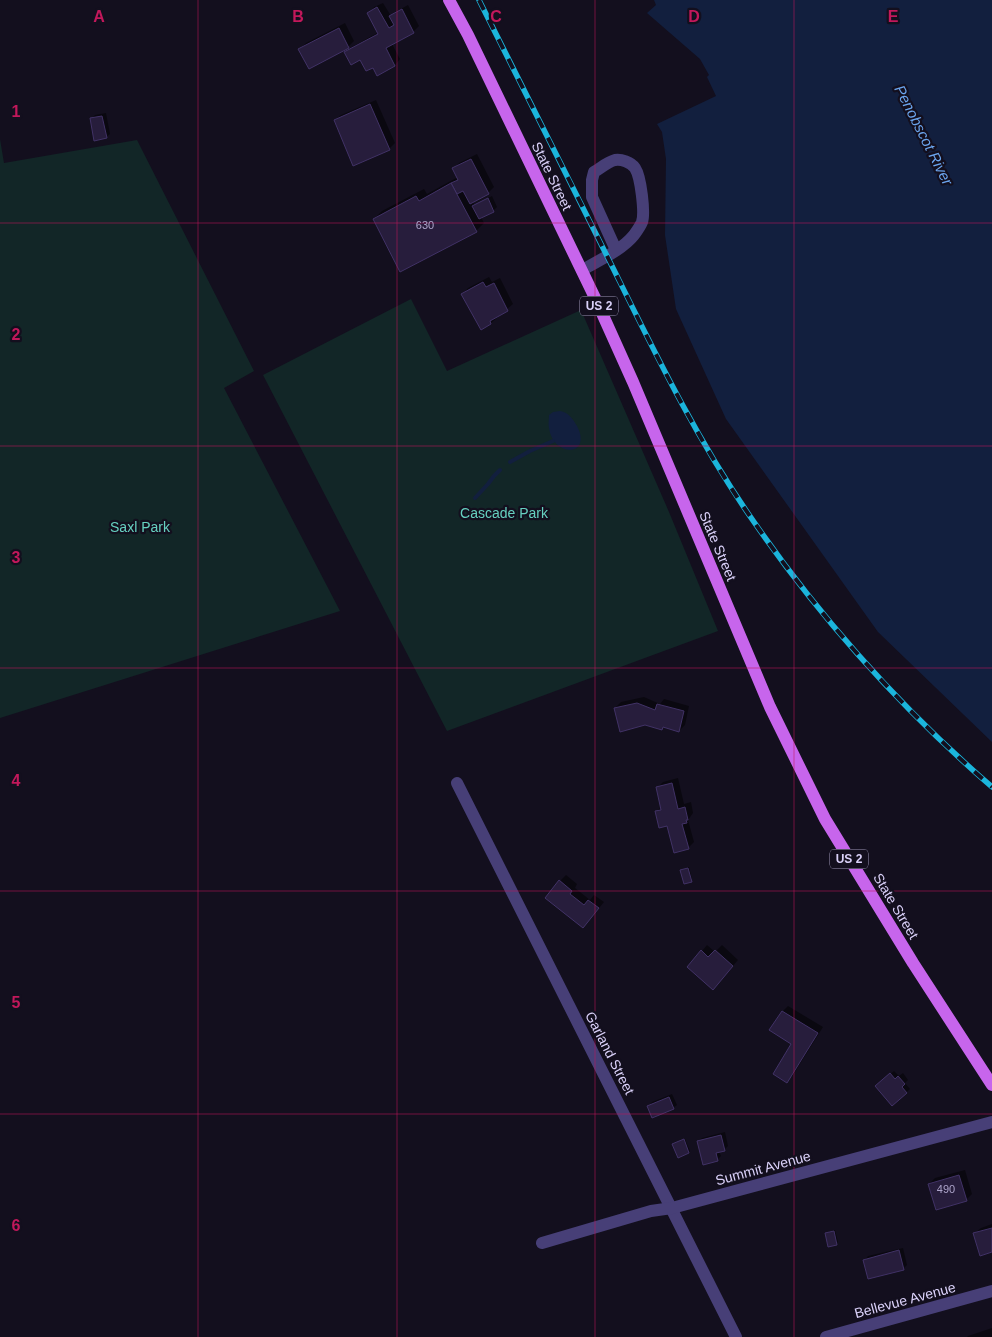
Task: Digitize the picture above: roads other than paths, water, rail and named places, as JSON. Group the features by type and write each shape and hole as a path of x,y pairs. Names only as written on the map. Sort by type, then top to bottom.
{"main road":[{"name":"State Street","path":"450,0 582,270 632,382 770,707 825,819 913,964 992,1085"}],"street":[{"path":"582,270 616,250 625,244 633,236 642,221 642,196 635,168 625,161 616,160 594,172 592,180 592,197 616,250"},
{"name":"Garland Street","path":"457,783 736,1337"},
{"name":"Summit Avenue","path":"542,1244 651,1210 672,1208 992,1122"},
{"name":"Bellevue Avenue","path":"826,1337 992,1291"}],"water":[{"name":"Penobscot River","path":"654,0 992,0 992,742 878,632 726,419 676,309 665,235 666,159 662,132 657,124 716,96 707,77 709,75 700,59 647,13 656,5"},
{"path":"560,411 568,414 577,426 581,436 580,444 576,448 564,449 557,445 552,438 549,415"}],"waterway":[{"path":"510,462 553,441"},
{"path":"475,498 500,470"}],"railway":[{"path":"479,0 662,366 714,461 734,492 780,558 835,628 895,695 992,787"}],"park label":[{"name":"Cascade Park","path":"504,513"},
{"name":"Saxl Park","path":"140,527"}]}
